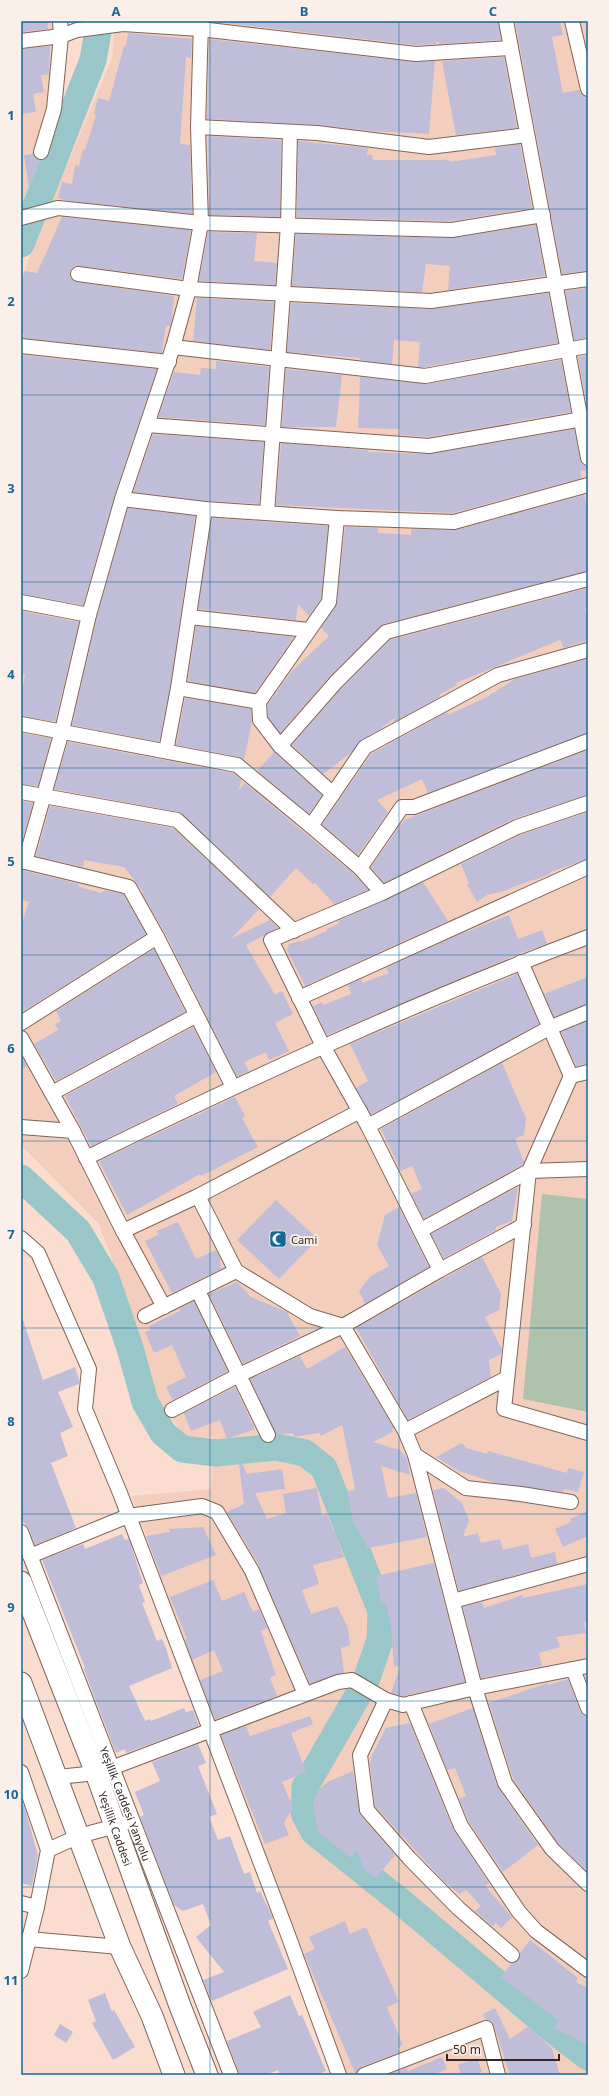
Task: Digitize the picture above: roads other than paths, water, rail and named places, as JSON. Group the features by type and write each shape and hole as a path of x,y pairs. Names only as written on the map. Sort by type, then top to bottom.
{"highway":[{"name":"Yeşillik Caddesi","path":"21,1582 105,1770 124,1823 180,2006 207,2075"},
{"path":"21,1683 58,1777 120,1947 152,2016 174,2075"}],"street":[{"path":"41,152 54,108 61,36 60,21"},
{"path":"506,21 544,216 568,350 585,419 588,458"},
{"path":"572,21 588,89"},
{"path":"21,41 61,36 77,30 123,24 201,25 416,54 511,48"},
{"path":"201,25 198,128 201,223 189,289 169,362 122,499 89,615 62,731 23,862 129,887 157,936 195,1016 233,1087"},
{"path":"198,128 317,133 429,147 527,135"},
{"path":"267,513 274,434 277,359 288,225 290,132"},
{"path":"21,218 58,208 201,223 452,230 544,216"},
{"path":"78,274 189,289 431,301 588,279"},
{"path":"21,346 169,362"},
{"path":"173,347 424,376 588,346"},
{"path":"147,425 429,446 585,419"},
{"path":"122,499 205,509 337,518 454,522 588,485"},
{"path":"166,751 178,688 205,509"},
{"path":"333,794 280,746 260,720 259,702 329,602 337,518"},
{"path":"280,746 336,682 386,632 588,579"},
{"path":"21,602 89,615"},
{"path":"189,617 308,630"},
{"path":"312,826 365,747 498,675 588,650"},
{"path":"178,688 259,702"},
{"path":"21,724 237,765 312,826 360,868 382,893"},
{"path":"360,868 402,808 414,807 588,741"},
{"path":"21,792 176,820 294,931"},
{"path":"440,1270 368,1126 324,1046 271,940 382,893 517,827 588,803"},
{"path":"299,998 588,867"},
{"path":"21,1023 157,936"},
{"path":"86,1158 233,1087 324,1046 521,962 588,937"},
{"path":"521,962 570,1076 529,1171 504,1409 588,1433"},
{"path":"368,1126 550,1028 588,1012"},
{"path":"52,1093 195,1016"},
{"path":"21,1038 73,1131 123,1231 164,1307"},
{"path":"570,1076 588,1072"},
{"path":"123,1231 198,1196 360,1111"},
{"path":"21,1127 73,1131"},
{"path":"420,1230 529,1171 588,1169"},
{"path":"198,1196 236,1271 310,1316 343,1326 405,1431 414,1455 454,1601 475,1688 505,1783 552,1849 588,1884"},
{"path":"172,1410 238,1376 343,1326 524,1224"},
{"path":"21,1238 38,1253 89,1369 85,1408 128,1516 287,1932 339,2075"},
{"path":"146,1316 236,1271"},
{"path":"198,1291 268,1436"},
{"path":"405,1431 507,1378"},
{"path":"414,1455 466,1488 521,1494 571,1502"},
{"path":"30,1556 128,1516 202,1506 217,1512 252,1571 305,1694"},
{"name":"Yeşillik Caddesi Yanyolu","path":"21,1532 105,1770"},
{"path":"454,1601 588,1564"},
{"path":"58,1777 105,1770 338,1682 352,1680 383,1698 403,1705 475,1688 588,1666"},
{"path":"573,1669 588,1708"},
{"path":"383,1698 360,1755 366,1810 409,1858 458,1908 512,1955"},
{"path":"411,1703 461,1826 519,1912 556,1948 588,1970"},
{"path":"21,1772 48,1850 37,1907 21,1971"},
{"path":"48,1850 79,1836 124,1823"},
{"name":"Yeşillik Caddesi Yanyolu","path":"124,1823 231,2075"},
{"path":"21,1903 37,1907"},
{"path":"28,1939 120,1947"},
{"path":"364,2075 486,2028 498,2075"}],"waterway":[{"path":"21,244 93,60 100,21"},
{"path":"21,1178 78,1231 106,1278 130,1348 145,1402 163,1433 182,1449 216,1453 276,1447 305,1453 324,1468 381,1611 380,1640 365,1683 305,1787 304,1813 314,1832 400,1901 559,2035 588,2057"}],"place":[{"name":"Cami","path":"278,1239"}]}
